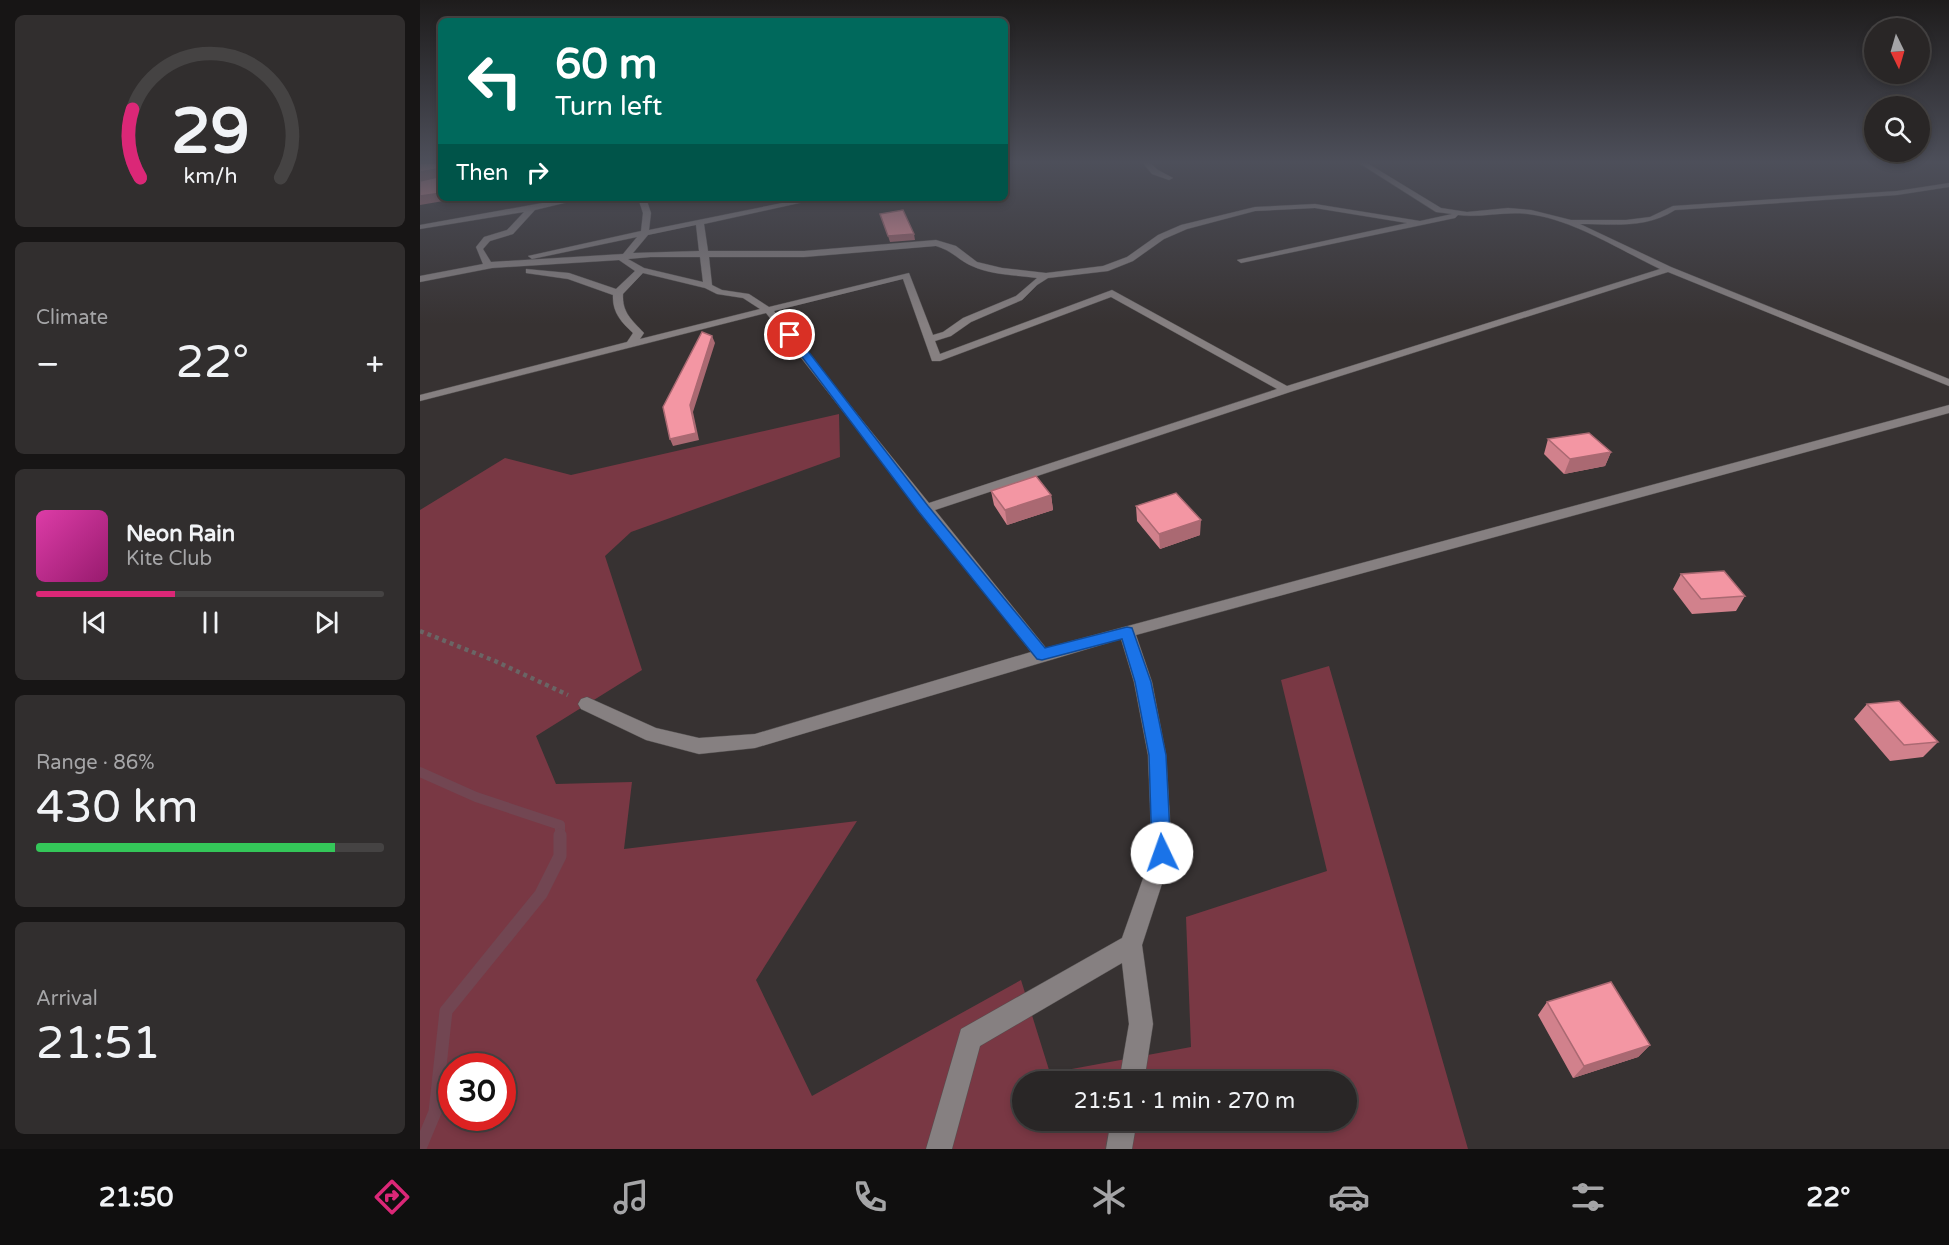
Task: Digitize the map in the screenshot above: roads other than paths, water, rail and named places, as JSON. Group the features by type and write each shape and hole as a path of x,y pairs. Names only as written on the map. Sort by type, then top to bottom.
{"street":[{"path":"420,227 481,217"},
{"path":"488,265 479,249 487,239 510,232 524,217"},
{"path":"647,217 645,233 622,260 641,270 746,297 768,310 1042,655"},
{"path":"420,279 730,217"},
{"path":"488,265 651,254 804,254 936,243 953,248 974,264 1002,271 1046,276 1105,269 1130,259 1161,237 1184,227 1229,217"},
{"path":"1381,217 1420,223"},
{"path":"1241,260 1453,217"},
{"path":"1548,217 1568,222 1668,269 1949,383"},
{"path":"1568,222 1651,220 1661,217"},
{"path":"700,223 708,286"},
{"path":"488,265 569,276 618,293"},
{"path":"924,509 1286,390 1668,269"},
{"path":"631,344 639,333 622,319 617,303 618,293 641,270"},
{"path":"420,398 906,275 936,359 1112,293 1286,390"},
{"path":"929,339 947,334 967,320 1019,298 1034,283 1046,276"},
{"path":"587,704 652,735 699,746 755,741 1042,655 1949,409"},
{"path":"1127,632 1143,682 1157,755 1162,853 1131,945 1141,1024 1133,1071"},
{"path":"939,1149 970,1038 1131,945"},
{"path":"1119,1149 1122,1131"}],"waterway":[{"path":"420,772 476,797 560,825 560,856 541,894 446,1011 435,1112 420,1148"}]}
